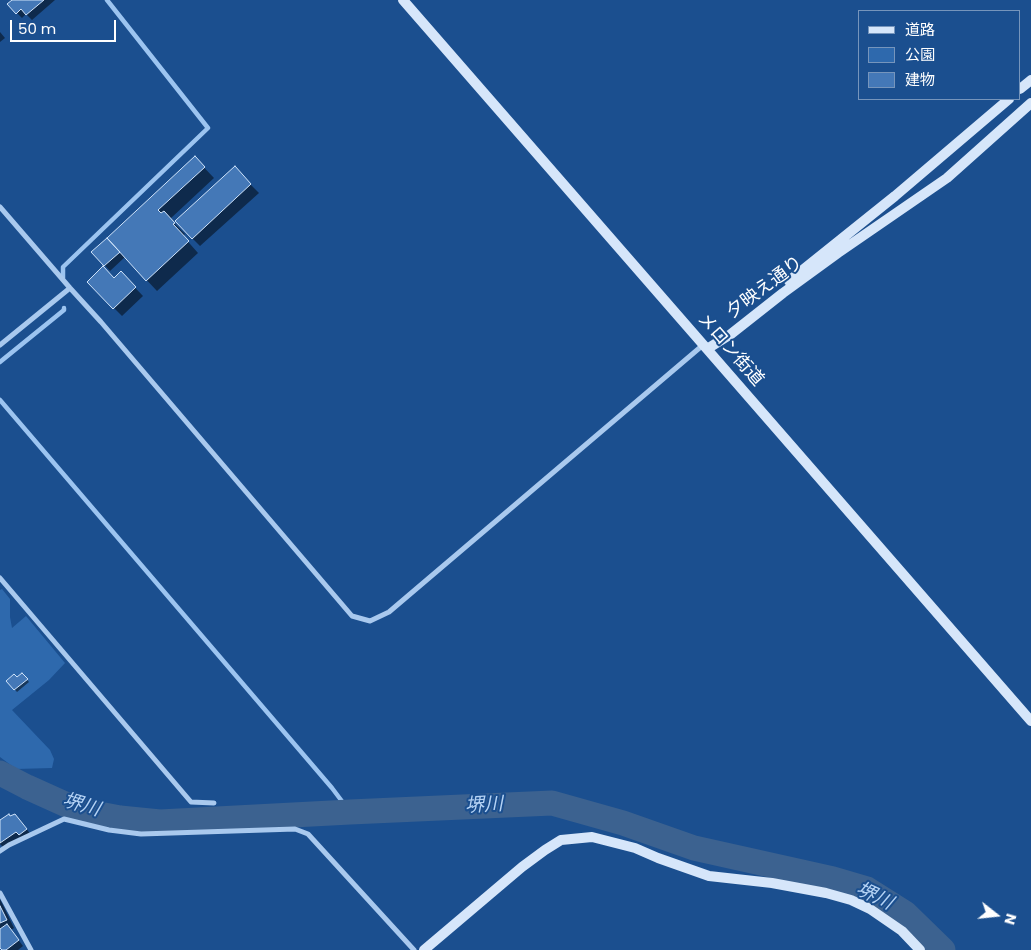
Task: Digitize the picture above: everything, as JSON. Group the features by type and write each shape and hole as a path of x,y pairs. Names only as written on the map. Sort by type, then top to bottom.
{"street":[{"name":"メロン街道","path":"403,0 1031,721"},
{"path":"1021,88 1031,80"},
{"name":"夕映え通り","path":"706,347 895,196 1008,100"},
{"name":"夕映え通り","path":"706,347 730,334 838,253 947,178 1031,103"},
{"path":"0,207 101,322 352,616 370,621 389,612 706,347"},
{"path":"0,345 70,288"},
{"path":"0,578 191,802 214,803"},
{"path":"0,851 64,819 110,830 141,834 294,829 308,834 414,950"},
{"path":"424,950 522,867 545,850 561,840 592,837 636,848 658,858 710,876 772,883 826,893 851,900 870,909 902,931 920,950"},
{"path":"0,893 31,950"}],"green space":[{"path":"2,589 10,599 12,628 26,616 65,663 49,680 12,710 50,750 54,759 52,768 16,769 0,757 0,590"}],"building":[{"path":"12,0 44,0 26,15 21,9 16,14 7,4"},
{"path":"195,156 205,167 158,210 161,213 164,211 189,241 146,281 107,238"},
{"path":"235,166 251,184 192,239 175,221"},
{"path":"107,238 120,252 104,266 91,252"},
{"path":"103,266 114,278 121,271 136,287 113,309 87,282"},
{"path":"22,673 28,679 14,690 6,681 14,674 17,677"},
{"path":"9,814 10,816 15,814 27,829 19,835 16,832 0,843 0,820"},
{"path":"0,906 7,920 0,923"},
{"path":"7,924 19,940 6,950 2,950 0,948 0,929"}],"waterway":[{"path":"63,278 63,267 208,128 107,0"},
{"path":"0,362 64,310 64,308"},
{"path":"0,400 332,788 350,812"},
{"name":"堺川","path":"0,773 78,810 120,818 160,822 552,803 623,823 694,848 833,879 867,889 905,913 943,950"}]}
